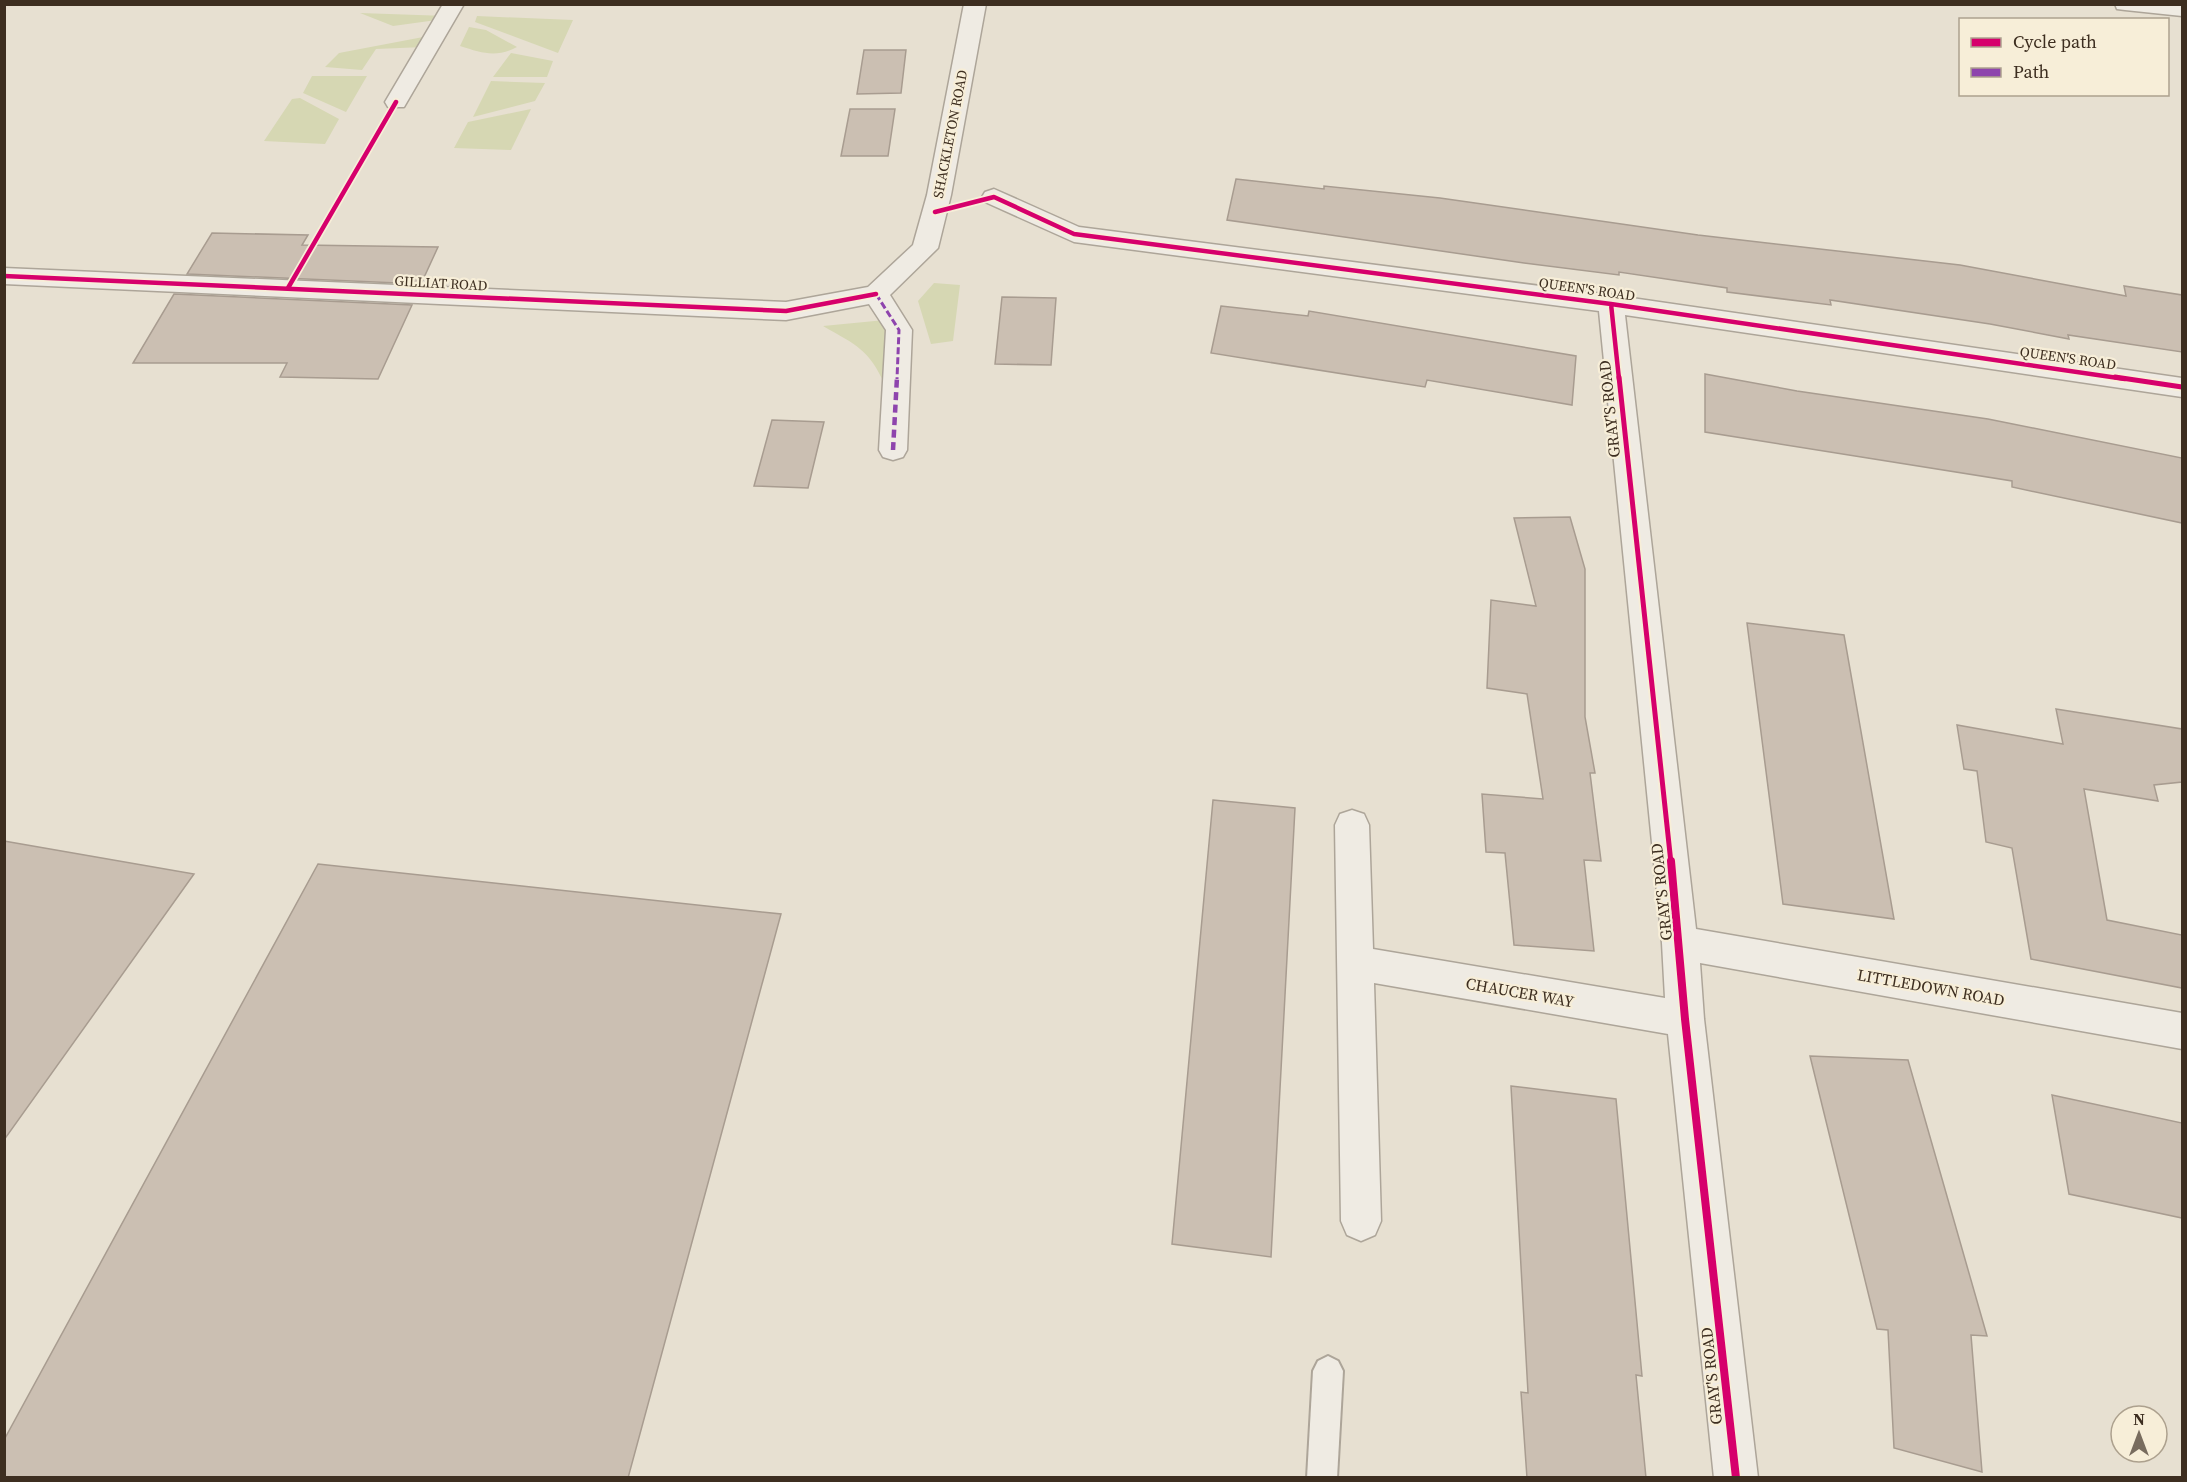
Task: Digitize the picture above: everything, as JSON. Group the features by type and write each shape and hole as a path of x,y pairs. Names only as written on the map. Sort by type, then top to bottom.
{"street":[{"path":"396,102 454,4"},
{"name":"SHACKLETON ROAD","path":"876,294 925,248 939,195 975,4"},
{"path":"2125,4 2182,10"},
{"name":"QUEEN'S ROAD","path":"994,197 1074,234 1611,304 2182,387"},
{"name":"GILLIAT ROAD","path":"4,276 786,311 876,294"},
{"path":"876,294 899,330 893,450"},
{"name":"GRAY'S ROAD","path":"1611,304 1680,943 1685,1019 1736,1478"},
{"path":"1352,825 1361,1221"},
{"name":"LITTLEDOWN ROAD","path":"1680,943 2182,1031"},
{"name":"CHAUCER WAY","path":"1356,963 1685,1019"}],"lane":[{"path":"1322,1478 1328,1371"}],"green space":[{"path":"360,13 447,16 444,19 393,26"},
{"path":"477,16 573,20 558,53 475,22"},
{"path":"469,27 486,30 517,47 489,53 460,46"},
{"path":"439,34 424,47 376,49 362,70 325,67 339,53"},
{"path":"511,53 553,61 547,77 493,77"},
{"path":"312,76 367,76 346,112 303,93"},
{"path":"491,81 545,83 535,101 473,117"},
{"path":"300,98 339,119 325,144 264,141 292,99"},
{"path":"531,109 511,150 454,148 468,122"},
{"path":"934,283 960,285 953,341 931,344 918,301"},
{"path":"885,320 894,323 885,385 873,363 860,349 823,326"}],"building":[{"path":"864,50 906,50 901,93 857,94"},
{"path":"850,109 895,109 888,156 841,156"},
{"path":"1236,179 1440,198 1698,235 1960,265 2126,296 2124,286 2182,295 2182,352 2068,335 2069,339 1990,324 1830,300 1831,305 1727,292 1727,288 1619,272 1619,275 1524,263 1227,220"},
{"path":"212,233 308,235 302,245 438,247 421,284 187,274"},
{"path":"174,294 412,305 378,379 280,377 287,363 133,363"},
{"path":"1002,297 1056,298 1051,365 995,364"},
{"path":"1221,306 1308,316 1309,311 1576,356 1572,405 1427,380 1425,387 1211,353"},
{"path":"1705,374 1797,391 1988,419 2182,458 2182,523 2012,487 2012,481 1705,432"},
{"path":"772,420 824,422 808,488 754,486"},
{"path":"1570,517 1585,569 1585,717 1595,773 1590,773 1601,861 1584,860 1594,951 1514,945 1505,853 1486,852 1482,794 1543,799 1527,694 1487,688 1491,600 1536,606 1514,518"},
{"path":"1747,623 1844,635 1894,919 1783,904"},
{"path":"2056,709 2182,729 2182,782 2154,785 2158,801 2084,789 2107,920 2182,935 2182,988 2031,959 2012,848 1986,842 1977,771 1964,769 1957,725 2063,744"},
{"path":"1213,800 1295,808 1271,1257 1172,1244"},
{"path":"4,841 194,874 4,1140"},
{"path":"318,864 781,914 628,1478 4,1478 4,1440"},
{"path":"1810,1056 1908,1060 1987,1336 1971,1335 1982,1472 1894,1448 1888,1330 1877,1329"},
{"path":"1511,1086 1616,1099 1642,1376 1636,1375 1646,1478 1527,1478 1521,1392 1528,1393"},
{"path":"2052,1095 2182,1123 2182,1218 2069,1194"}],"marked path":[{"path":"876,294 899,330 893,450"}],"cycle path":[{"path":"288,288 396,102"},
{"path":"935,212 994,197 1074,234 1611,304 2182,387"},
{"path":"4,276 786,311 876,294"},
{"path":"1611,304 1680,943 1685,1019 1736,1478"}]}
